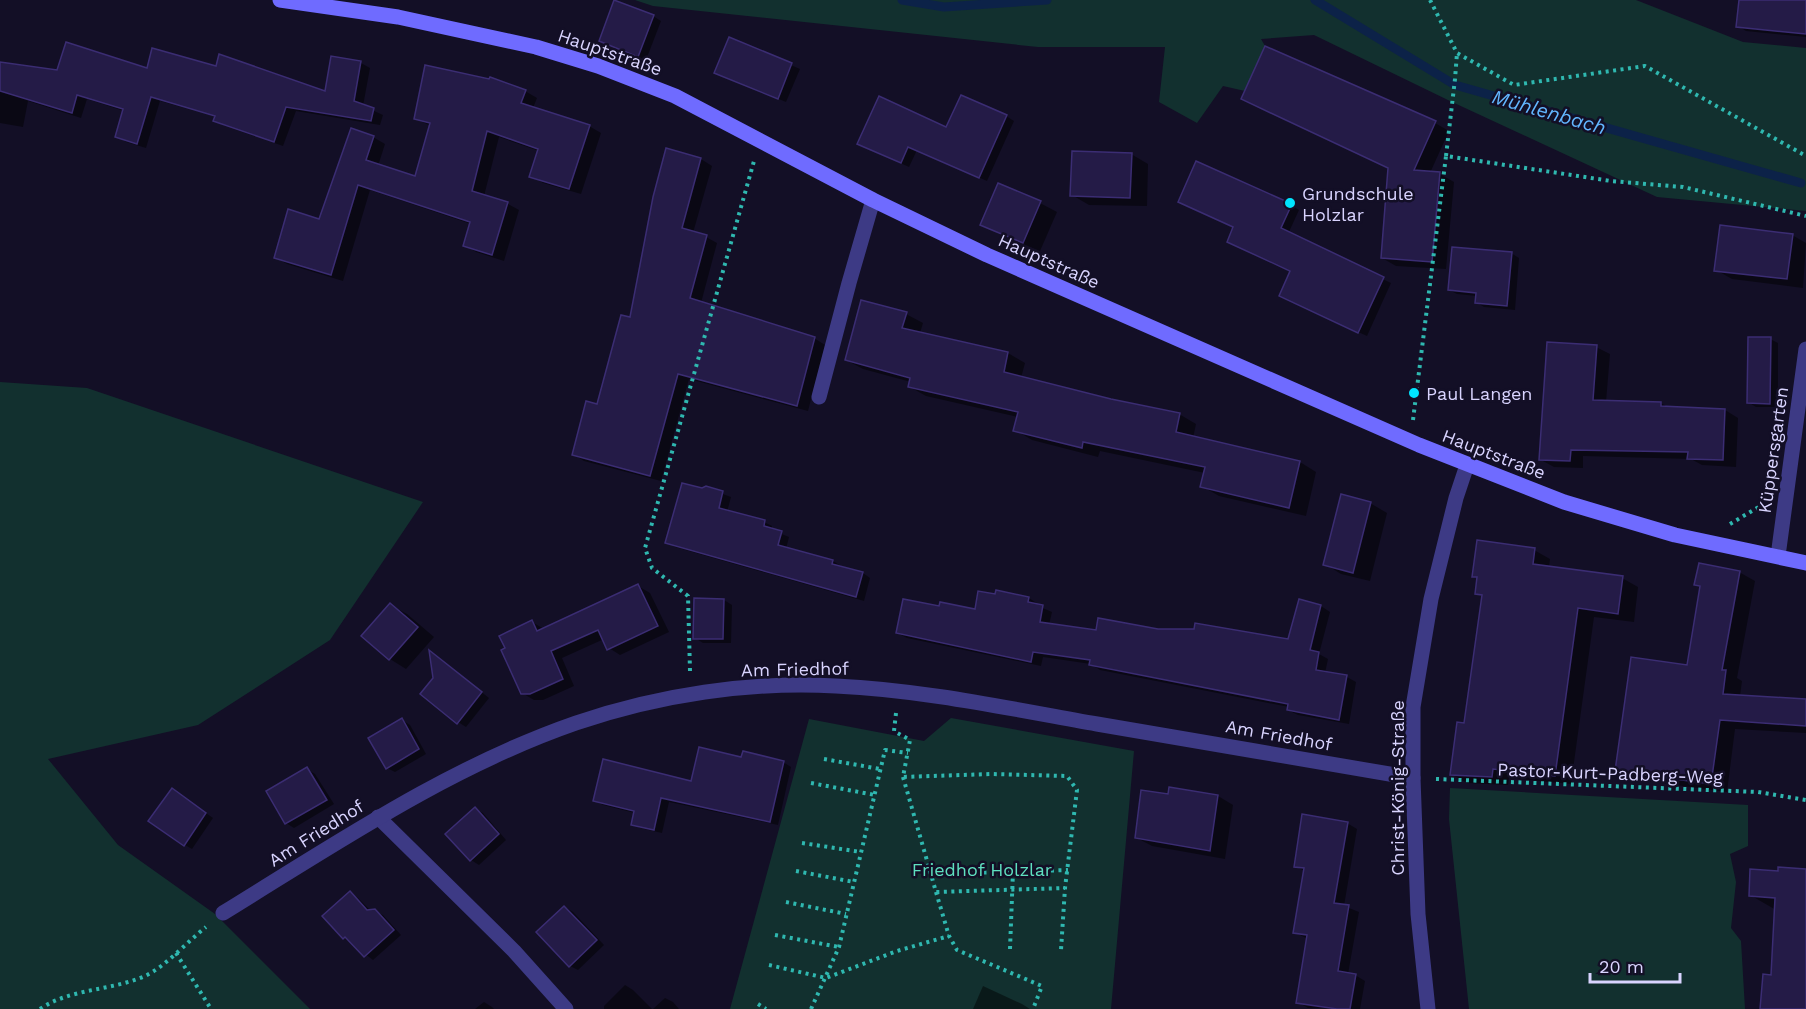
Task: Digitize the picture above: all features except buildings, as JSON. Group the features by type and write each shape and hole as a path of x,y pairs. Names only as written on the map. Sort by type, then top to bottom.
{"main road":[{"name":"Hauptstraße","path":"280,0 398,17 536,47 598,66 675,96 873,200 987,255 1467,465 1564,502 1675,535 1806,562"}],"street":[{"path":"819,397 873,200"},
{"name":"Küppersgarten","path":"1779,556 1806,349"},
{"name":"Christ-König-Straße","path":"1428,1009 1418,914 1413,707 1431,599 1456,498 1467,465"},
{"name":"Am Friedhof","path":"223,914 378,817 478,763 578,723 634,707 691,695 759,687 835,685 900,692 1413,778"},
{"path":"378,817 514,951 566,1009"}],"path":[{"path":"1405,438 1413,418 1457,53 1430,0"},
{"path":"1457,53 1514,85 1646,66 1806,156"},
{"path":"691,695 688,596 652,568 645,548 755,158 763,141"},
{"path":"1446,156 1611,181 1683,187 1806,216"},
{"path":"1700,540 1755,511 1789,479"},
{"path":"900,692 894,731 910,740 903,777 949,936 957,950 1042,986 1033,1009"},
{"path":"812,1009 839,946 885,750 908,753"},
{"path":"824,759 880,769"},
{"path":"903,777 992,774 1067,777 1077,790 1065,888 1061,950"},
{"name":"Pastor-Kurt-Padberg-Weg","path":"1413,778 1758,792 1806,800"},
{"path":"811,783 875,795"},
{"path":"802,843 861,852"},
{"path":"931,873 1068,870"},
{"path":"796,871 854,882"},
{"path":"1010,949 1012,871"},
{"path":"936,892 1065,888"},
{"path":"786,902 846,914"},
{"path":"40,1009 67,995 117,987 148,975 223,914"},
{"path":"775,935 839,946"},
{"path":"769,965 825,978 897,951 949,936"},
{"path":"176,953 211,1009"},
{"path":"758,1004 766,1009"}],"green space":[{"path":"635,0 1636,0 1743,42 1806,48 1806,211 1657,197 1314,35 1261,39 1265,46 1245,91 1223,86 1197,123 1159,102 1165,47 1038,47 653,6"},
{"path":"0,382 87,388 423,502 330,640 198,725 48,759 118,845 215,914 310,1009 0,1009"},
{"name":"Friedhof Holzlar","path":"951,718 1134,751 1111,1009 730,1009 809,719 924,741"},
{"path":"1450,788 1748,805 1748,846 1730,854 1736,882 1731,928 1741,941 1745,1009 1469,1009 1449,819"}],"waterway":[{"name":"Mühlenbach","path":"902,0 944,7 1047,0"},
{"name":"Mühlenbach","path":"1315,0 1455,85 1801,183"}],"place":[{"name":"Grundschule Holzlar","path":"1290,203"},
{"name":"Paul Langen","path":"1414,393"}]}
